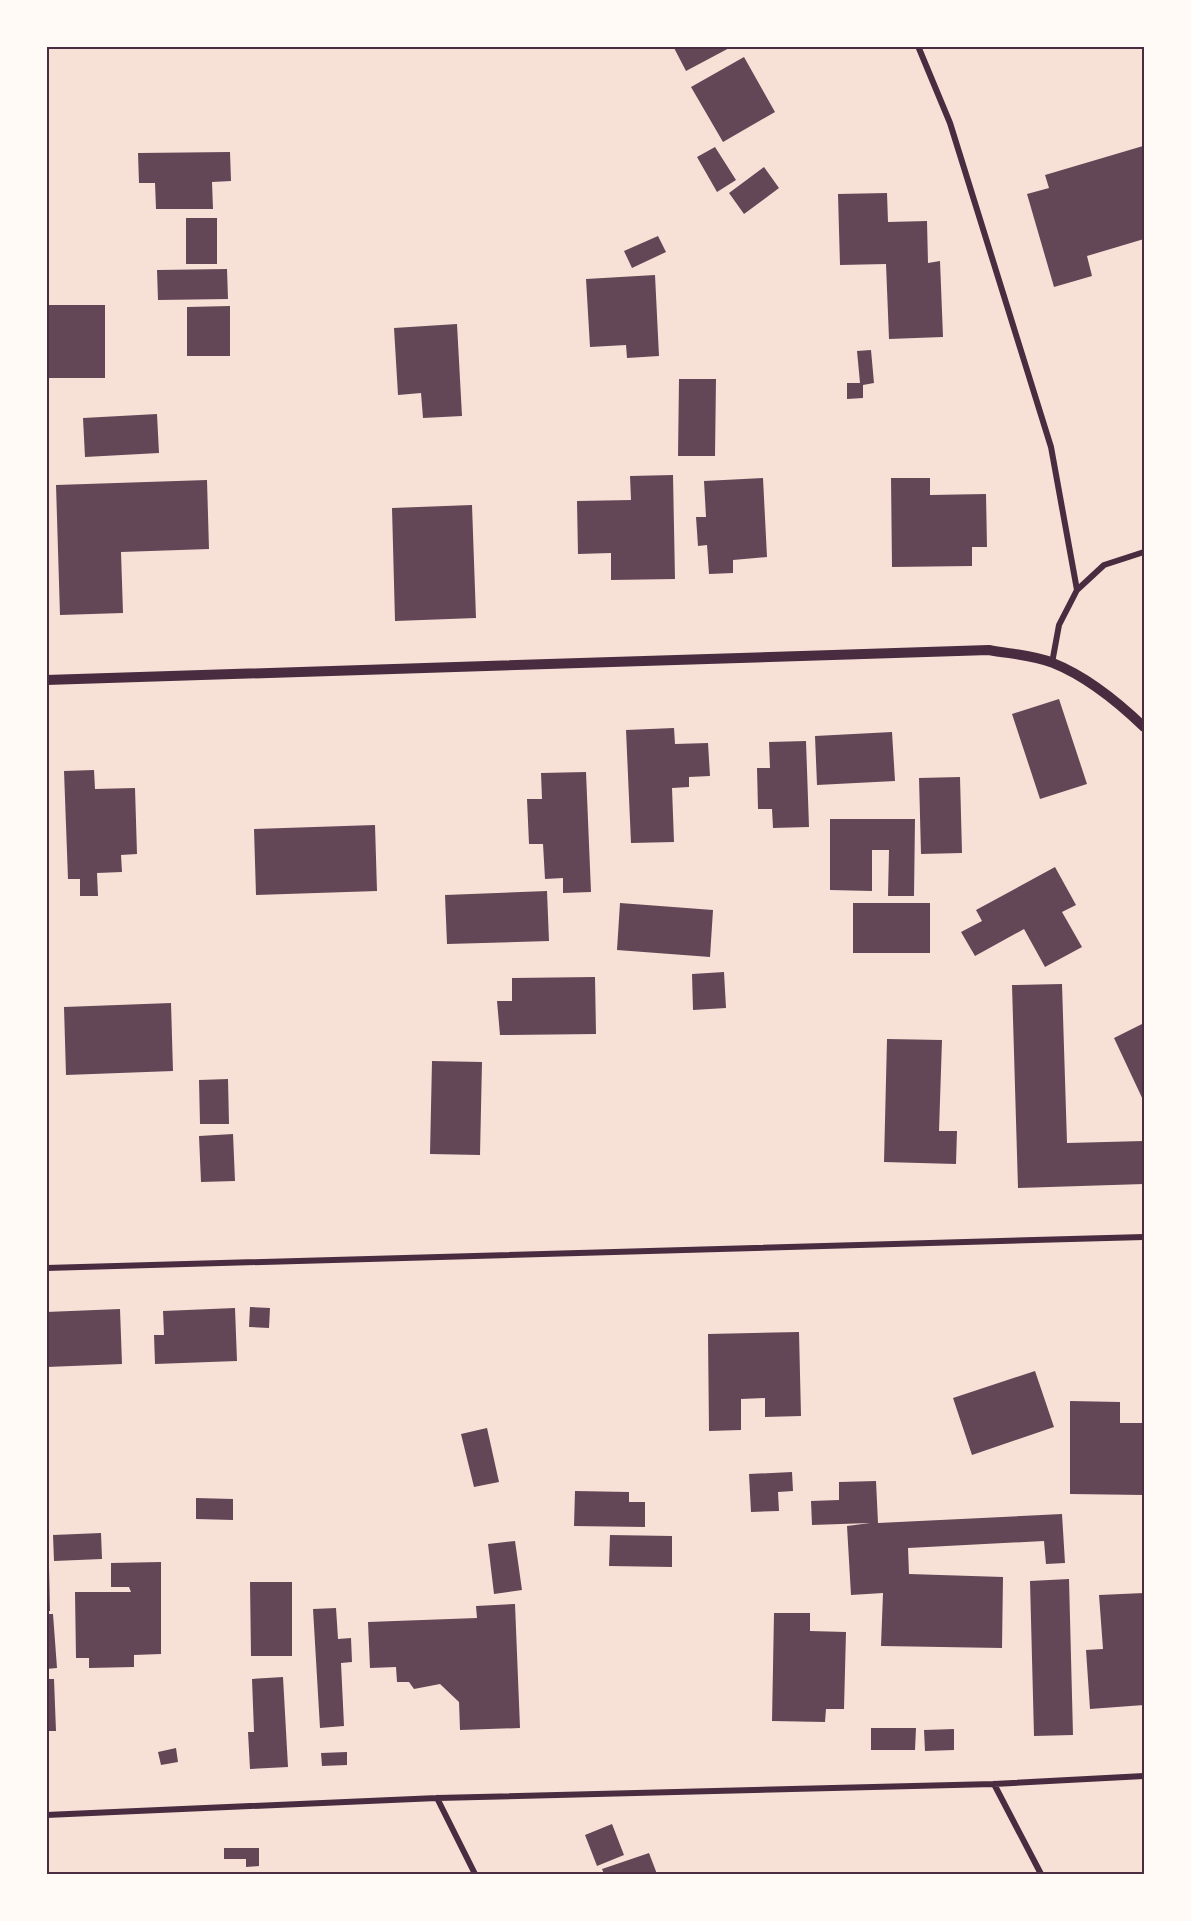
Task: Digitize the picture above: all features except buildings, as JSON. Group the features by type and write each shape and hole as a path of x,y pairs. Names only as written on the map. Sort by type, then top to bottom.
{"street":[{"path":"918,46 950,123 1052,447 1077,590"},
{"path":"1052,663 1059,625 1077,590 1104,565 1144,552"},
{"path":"46,680 989,650 1052,663 1097,687 1144,727"},
{"path":"46,1268 1144,1237"},
{"path":"46,1815 437,1798 994,1784 1144,1776"},
{"path":"994,1784 1041,1875"},
{"path":"437,1798 475,1875"}]}
